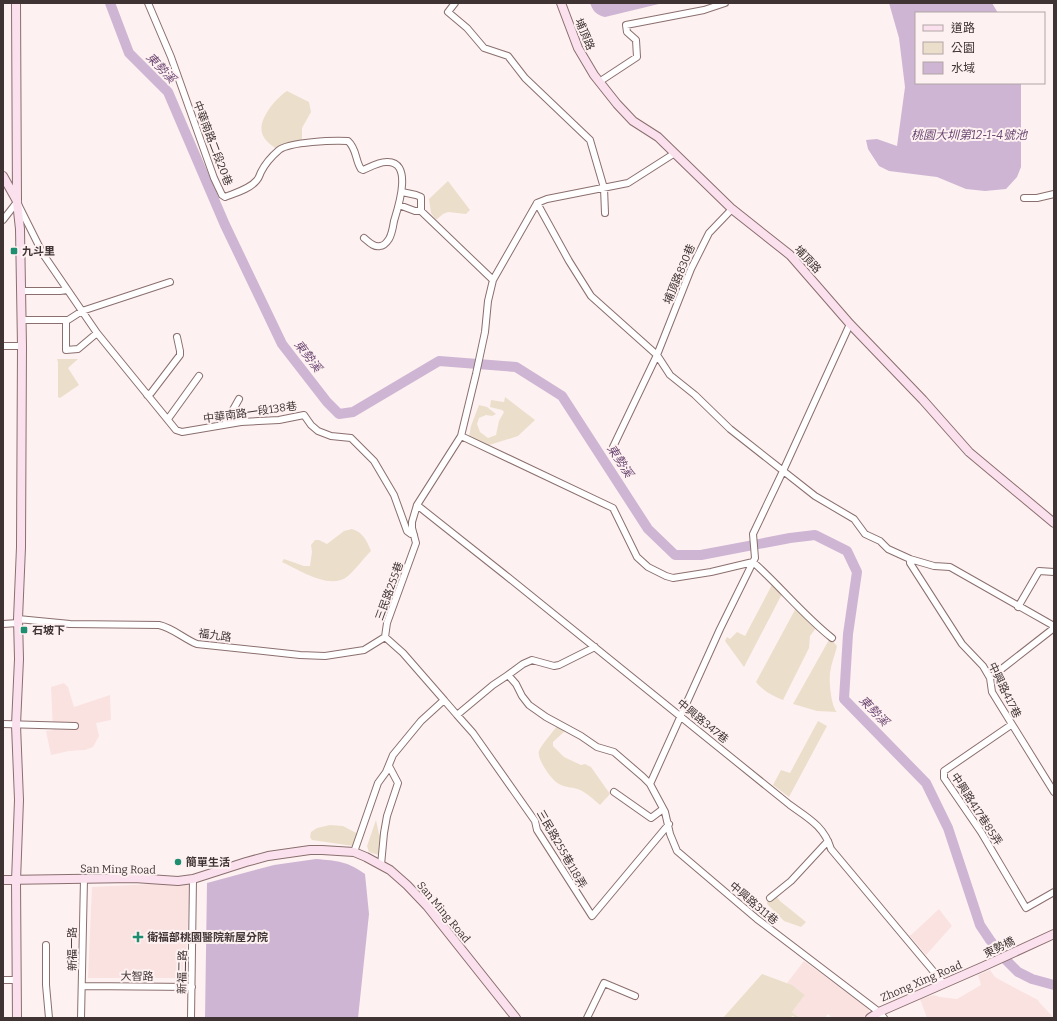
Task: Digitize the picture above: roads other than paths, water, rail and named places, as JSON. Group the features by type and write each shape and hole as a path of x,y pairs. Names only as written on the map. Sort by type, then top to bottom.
{"street":[{"path":"16,3 17,202 20,229 22,320 21,547 16,725 19,800 16,880 17,1018"},
{"name":"中華南路二段20巷","path":"148,3 171,57 214,178 222,195 225,197 254,184 265,166 280,149 287,146 329,141 348,141 352,144 361,169 363,170 386,162 393,163 401,170 402,192"},
{"path":"455,3 448,12 468,28 484,48 508,56 525,78 590,140 604,188 605,213"},
{"name":"埔頂路","path":"561,3 578,48 594,75 617,104 633,121 658,137 732,209 790,255 850,324 923,400 969,452 1054,523"},
{"path":"599,82 637,56 636,40 627,32 626,25 704,10 725,3"},
{"path":"675,153 628,183 547,199 537,203 569,261 591,296 657,355 670,375 695,395 730,429 826,504 844,512 854,519 865,534 880,541 891,550 910,559 934,566 950,567 1054,627 990,678"},
{"path":"3,176 17,202"},
{"path":"364,238 377,246 381,246 389,239 402,192 421,197 421,211"},
{"path":"1024,198 1037,198 1054,194"},
{"path":"3,220 17,202"},
{"name":"中華南路一段138巷","path":"17,202 43,254 82,312 176,430 182,432 225,424 279,420 304,415 311,425 318,431 331,436 351,438 377,465 394,495 408,533 414,535"},
{"name":"三民路255巷","path":"457,715 403,654 385,637 387,623 416,543 412,522 417,505 461,436 485,332 488,301 493,280 537,203"},
{"path":"399,205 415,211 421,211 493,280"},
{"name":"埔頂路830巷","path":"612,447 657,355 691,270 709,233 732,209"},
{"path":"22,320 66,320 82,312 170,282"},
{"path":"21,292 67,290"},
{"path":"66,320 66,350 78,349 97,332"},
{"path":"650,784 720,629 754,560 753,536 760,517 783,471 850,324"},
{"path":"147,395 151,393 180,355 177,337"},
{"path":"3,346 22,346"},
{"path":"168,419 199,376"},
{"path":"225,424 239,399"},
{"path":"461,436 613,508 637,557 648,566 666,576 673,578 711,572 754,560"},
{"name":"中興路347巷","path":"417,505 790,805 811,819 825,834 831,849 944,984"},
{"name":"中興路417巷","path":"910,559 910,563 962,644 983,666 990,678 992,692 1011,725 1054,792"},
{"path":"754,560 832,638"},
{"path":"1018,607 1039,571 1054,572"},
{"name":"福九路","path":"3,624 18,621 70,624 159,625 169,628 189,641 197,644 319,656 364,650 385,637"},
{"path":"457,715 493,685 523,664 532,660 554,666 559,665 595,647"},
{"name":"中興路311巷","path":"508,675 516,684 522,696 529,704 546,717 581,736 596,748 614,752 644,777 650,784 663,809 669,824 670,834 678,851 757,919 881,1015"},
{"path":"354,852 378,783 389,766 393,755 421,721 444,700"},
{"name":"三民路255巷118弄","path":"457,715 474,733 535,821 537,830 592,916 669,824"},
{"path":"3,724 75,726"},
{"name":"中興路417巷85弄","path":"1011,725 944,771 943,775 981,832 1026,908 1054,892"},
{"path":"381,865 387,816 398,783 389,766"},
{"path":"614,792 651,818 663,809"},
{"path":"770,898 791,881 828,841"},
{"name":"San Ming Road","path":"3,880 134,878 178,881 193,879 268,856 316,850 354,852 381,865 407,885 427,906 516,1018"},
{"name":"新福一路","path":"81,1018 83,986 82,929 84,879"},
{"name":"新福二路","path":"191,1018 193,879"},
{"name":"東勢橋","path":"982,967 1054,934"},
{"path":"46,945 46,985 49,1018"},
{"name":"Zhong Xing Road","path":"870,1018 881,1015 982,967"},
{"path":"3,980 16,980"},
{"path":"587,1018 604,983 635,996"},
{"name":"大智路","path":"83,986 192,987"}],"water":[{"path":"590,3 663,3 605,17 595,12"},
{"name":"桃園大圳第12-1-4號池","path":"889,3 992,3 997,12 915,12 915,84 1021,84 1021,167 1017,177 1006,189 985,191 966,189 937,177 889,171 879,166 868,149 866,140 877,139 897,146 905,87 899,38"},
{"path":"316,859 342,862 353,866 365,874 369,914 358,1018 205,1018 207,883 274,865"}],"waterway":[{"name":"東勢溪","path":"110,3 129,53 168,92 225,225 282,344 327,402 339,414 353,412 439,361 516,367 562,396 648,529 675,555 701,555 790,538 815,535 847,551 857,572 848,634 844,699 926,783 948,828 980,925 990,940 1004,958 1018,972 1032,979 1054,985"}],"place":[{"name":"九斗里","path":"14,251"},
{"name":"石坡下","path":"24,630"},
{"name":"簡單生活","path":"178,862"},
{"name":"衛福部桃園醫院新屋分院","path":"138,937"}]}
